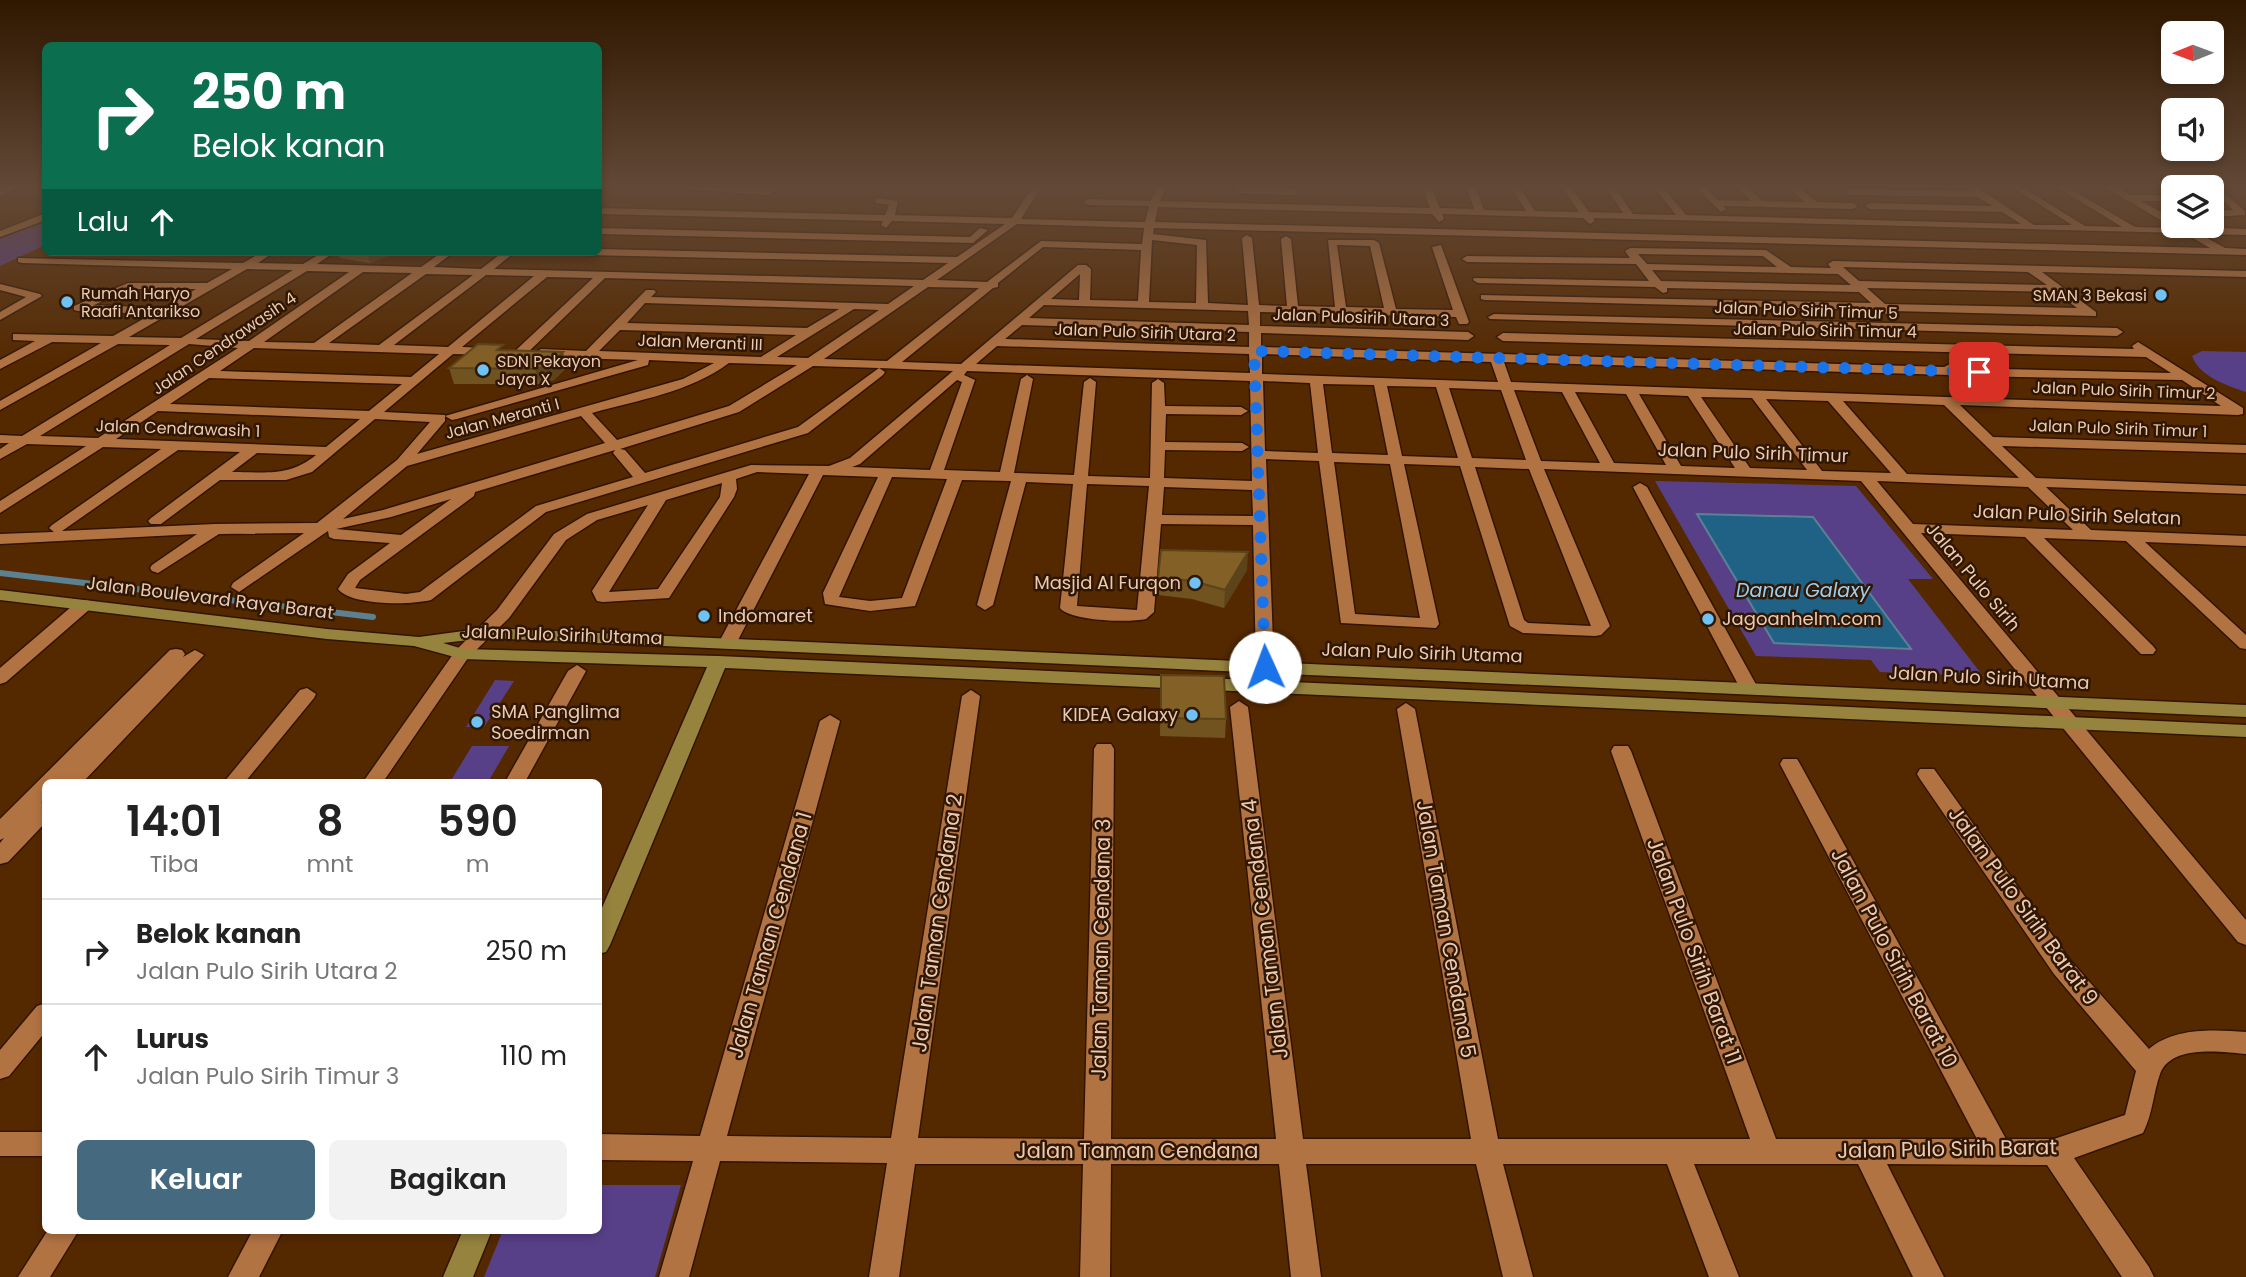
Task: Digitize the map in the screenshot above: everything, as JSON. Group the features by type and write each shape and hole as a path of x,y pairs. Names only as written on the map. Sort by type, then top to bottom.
{"main road":[{"name":"Jalan Boulevard Raya Barat","path":"0,595 327,634 415,641"},
{"name":"Jalan Pulo Sirih Utama","path":"415,641 486,632 722,653 800,666 2246,731"},
{"name":"Jalan Pulo Sirih Utama","path":"415,641 462,654 722,653 808,648 2246,711"},
{"path":"800,666 808,648"},
{"path":"602,936 722,653"},
{"path":"458,1277 476,1234"}],"street":[{"path":"589,355 696,246"},
{"path":"850,281 872,246"},
{"path":"327,531 479,486 617,450 740,406 811,362 979,246"},
{"path":"479,486 354,577 346,589 352,593 420,598 432,592 536,512 810,428 1041,246"},
{"path":"1143,307 1148,246"},
{"path":"1202,246 1202,308"},
{"path":"1248,246 1254,309 1265,667"},
{"path":"1287,246 1293,310"},
{"path":"1332,246 1341,310"},
{"path":"1375,246 1391,312"},
{"path":"2007,246 2246,252"},
{"path":"2213,246 2246,265"},
{"path":"1437,247 1478,357"},
{"path":"1461,247 1512,358"},
{"path":"1989,403 1833,264 2098,270 2061,247"},
{"path":"1788,270 1766,253 1631,250 1685,322 1818,475"},
{"path":"602,252 958,260"},
{"path":"92,261 103,256"},
{"path":"0,407 262,256"},
{"path":"0,455 189,342 324,256"},
{"path":"319,345 444,256"},
{"path":"383,348 505,256"},
{"path":"1467,258 1841,271"},
{"path":"22,260 994,285"},
{"name":"Jalan Cendrawasih 4","path":"0,508 254,344 363,267"},
{"path":"722,653 817,472 855,461 993,342 1044,302 1078,268 1084,267 1084,302"},
{"path":"2030,268 2180,377 2242,414"},
{"path":"2105,270 2246,274"},
{"path":"216,476 289,476 307,469 546,272"},
{"path":"520,353 603,274"},
{"path":"798,304 815,280"},
{"path":"1478,280 2058,289"},
{"path":"165,312 78,307 126,286 207,286"},
{"path":"0,287 36,296 0,317"},
{"path":"0,295 17,300 0,310"},
{"path":"1485,297 2089,312"},
{"path":"642,300 890,307"},
{"path":"1044,302 1143,307 1460,314"},
{"path":"764,360 852,306"},
{"name":"Jalan Pulo Sirih Timur 5","path":"1494,317 2118,332"},
{"name":"Jalan Pulosirih Utara 3","path":"1018,321 1468,336"},
{"path":"617,326 808,332"},
{"name":"Jalan Meranti III","path":"17,337 764,360 884,368 1256,380"},
{"name":"Jalan Pulo Sirih Timur 4","path":"1503,337 2147,353"},
{"path":"0,365 50,338"},
{"name":"Jalan Pulo Sirih Utara 2","path":"993,342 2180,377"},
{"path":"1010,370 1021,344"},
{"path":"452,415 662,357"},
{"path":"1442,385 1516,622 1523,628 1595,631 1601,626 1535,465 1496,358"},
{"name":"Jalan Meranti I","path":"402,463 585,413 696,379 727,359"},
{"path":"935,475 968,380 960,371"},
{"path":"207,374 415,381"},
{"path":"985,606 1013,476 1027,379"},
{"name":"Jalan Pulo Sirih Timur 2","path":"1256,380 1832,397 2242,414"},
{"path":"1090,382 1068,608 1076,612 1140,615 1145,612 1156,560 1153,519 1160,410 1158,383"},
{"path":"1316,382 1347,619 1430,624 1380,383"},
{"path":"1567,389 1609,467"},
{"path":"1631,391 1676,470"},
{"path":"1692,394 1745,472"},
{"path":"1832,397 1903,478"},
{"path":"1949,402 2087,535"},
{"path":"157,407 440,418 402,463 327,531 239,587"},
{"path":"1160,410 1241,411"},
{"path":"585,413 643,479"},
{"name":"Jalan Cendrawasih 1","path":"0,439 331,451"},
{"name":"Jalan Pulo Sirih Timur 1","path":"1989,441 2246,449"},
{"path":"57,527 177,444"},
{"path":"1158,446 1242,447"},
{"path":"156,521 256,447"},
{"name":"Jalan Pulo Sirih Timur","path":"1258,455 2246,489"},
{"path":"375,779 462,654 486,632 541,566 560,537 574,526 662,496 756,468 1259,486"},
{"path":"886,474 831,593 831,600 843,604 896,605 909,602 956,475"},
{"path":"662,496 600,591 603,597 663,594 727,497 728,476"},
{"name":"Jalan Pulo Sirih","path":"1865,476 2246,936"},
{"path":"1640,487 1749,688"},
{"path":"1153,519 1260,521"},
{"name":"Jalan Pulo Sirih Selatan","path":"1907,528 2246,541"},
{"path":"0,539 215,529 327,531 404,540"},
{"path":"158,568 215,529"},
{"path":"2030,533 2147,650"},
{"path":"2132,537 2246,644"},
{"path":"2228,541 2246,556"},
{"path":"1240,562 1262,562"},
{"path":"0,678 84,604"},
{"path":"53,779 186,654 74,779"},
{"path":"517,779 576,671"},
{"path":"236,779 307,694"},
{"name":"Jalan Taman Cendana 2","path":"884,1277 971,696"},
{"name":"Jalan Taman Cendana 4","path":"1239,707 1306,1277"},
{"name":"Jalan Taman Cendana 5","path":"1406,709 1486,1149 1518,1277"},
{"name":"Jalan Taman Cendana 1","path":"674,1277 830,721"},
{"name":"Jalan Taman Cendana 3","path":"1095,1277 1104,749"},
{"name":"Jalan Pulo Sirih Barat 11","path":"1621,751 1767,1150"},
{"name":"Jalan Pulo Sirih Barat 10","path":"1790,764 1998,1152"},
{"name":"Jalan Pulo Sirih Barat 9","path":"1927,774 2063,967 2149,1068"},
{"path":"0,832 42,790"},
{"path":"0,856 42,813"},
{"path":"0,1068 42,1018"},
{"path":"2149,1068 2169,1048 2215,1040 2246,1043"},
{"name":"Jalan Pulo Sirih Barat","path":"1675,1150 2054,1152 2134,1124 2149,1068"},
{"path":"0,1144 42,1144"},
{"name":"Jalan Taman Cendana","path":"602,1147 903,1151 1675,1150"},
{"path":"1675,1150 1724,1277"},
{"path":"1865,1150 1929,1277"},
{"path":"2054,1152 2139,1277"},
{"path":"33,1277 62,1234"},
{"path":"243,1277 267,1234"}],"shaded area":[{"path":"0,246 42,246 42,246 0,266"},
{"path":"2202,351 2246,352 2246,392 2214,379 2201,370 2192,356"},
{"path":"1655,481 1856,486 1933,579 1908,579 1983,676 1880,672 1871,660 1756,656"},
{"path":"495,680 514,681 484,727 466,727"},
{"path":"472,746 509,746 490,779 452,779"},
{"path":"602,1185 681,1185 655,1277 484,1277 501,1234 602,1234"}],"water":[{"name":"Danau Galaxy","path":"1697,514 1813,517 1911,649 1774,643"}],"building":[{"path":"478,344 503,345 497,350 563,352 549,365 535,369 449,368"},
{"path":"1161,550 1248,552 1225,590 1193,581 1158,578"},
{"path":"1161,675 1224,676 1226,719 1161,718"}],"waterway":[{"path":"0,573 373,617"}],"place":[{"name":"SMAN 3 Bekasi","path":"2161,295"},
{"name":"Rumah Haryo Raafi Antarikso","path":"67,302"},
{"name":"SDN Pekayon Jaya X","path":"483,370"},
{"name":"Masjid Al Furqon","path":"1195,583"},
{"name":"Indomaret","path":"704,616"},
{"name":"Jagoanhelm.com","path":"1708,619"},
{"name":"KIDEA Galaxy","path":"1192,715"},
{"name":"SMA Panglima Soedirman","path":"477,722"}],"route":[{"path":"1265,667 1254,351 1979,372"}]}
